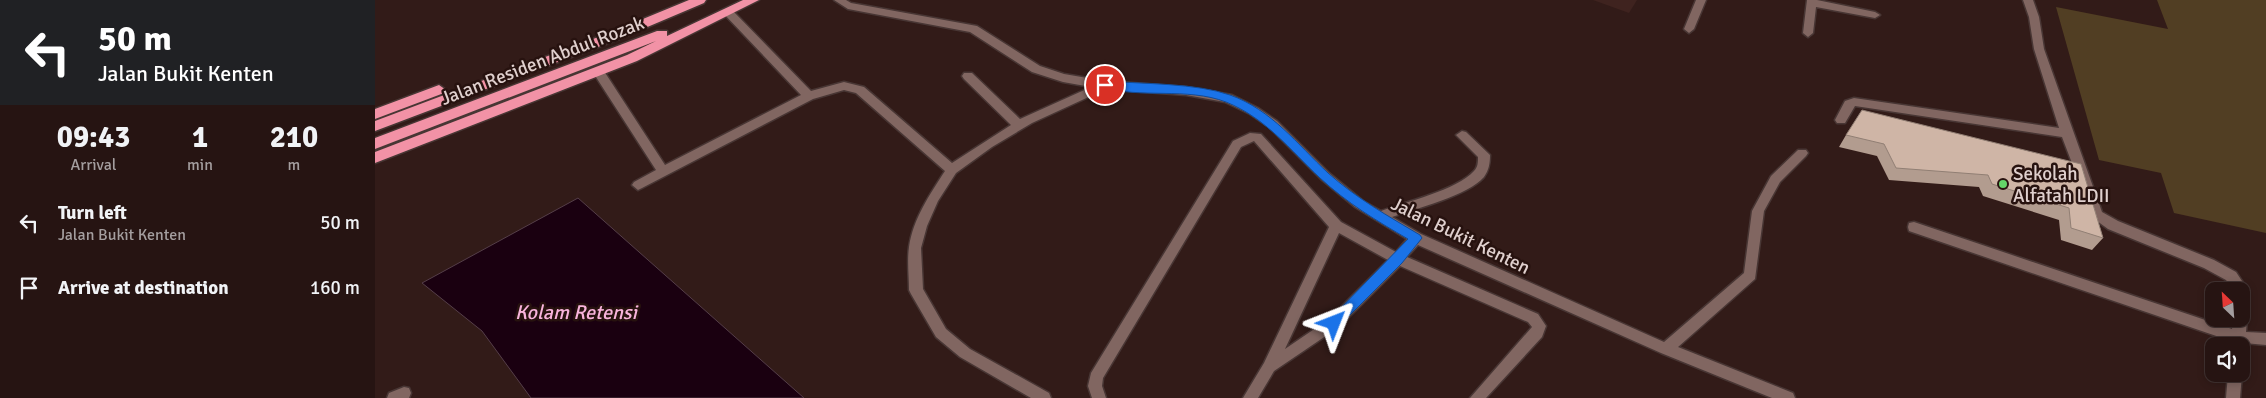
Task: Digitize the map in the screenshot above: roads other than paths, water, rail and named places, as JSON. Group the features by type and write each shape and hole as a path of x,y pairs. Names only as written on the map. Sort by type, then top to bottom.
{"highway":[{"path":"375,114 689,0"},
{"name":"Jalan Residen Abdul Rozak","path":"375,126 614,36 700,0"},
{"path":"375,158 632,58 751,0"},
{"name":"Jalan Residen Abdul Rozak","path":"375,144 751,0"}],"street":[{"path":"839,0 848,6 973,30 1035,69 1063,78 1105,85"},
{"path":"1689,29 1701,0"},
{"path":"2028,0 2034,17 2039,49 2097,215 2113,225 2209,264 2231,276 2235,282"},
{"path":"1808,33 1811,2 1875,15"},
{"path":"729,12 809,96"},
{"path":"598,71 663,172"},
{"path":"968,76 1019,125"},
{"name":"Jalan Bukit Kenten","path":"1044,398 965,353 941,333 916,290 915,248 921,226 933,199 952,170 1019,125 1105,85 1186,91 1228,98 1254,111 1273,124 1325,176 1359,204 1416,238 1666,349 1788,398"},
{"path":"638,185 809,96 844,86 860,90 952,170"},
{"path":"1841,120 1849,105 1853,102 2067,133"},
{"path":"1379,216 1448,191 1477,177 1485,166 1484,155 1462,135"},
{"path":"1099,398 1095,386 1096,377 1237,144 1257,137 1262,140 1336,226 1398,259 1529,315 1539,326 1537,333 1477,398"},
{"path":"1666,349 1750,275 1758,210 1775,179 1802,153"},
{"path":"1250,398 1269,367 1336,226"},
{"path":"1913,227 2223,337"},
{"path":"1269,367 1334,323 1398,259 1416,238"},
{"path":"2250,341 2266,339"},
{"path":"2233,398 2234,382"}],"water":[{"name":"Kolam Retensi","path":"578,198 804,398 531,398 482,331 422,283"}],"place":[{"name":"Sekolah Alfatah LDII","path":"2003,184"}]}
